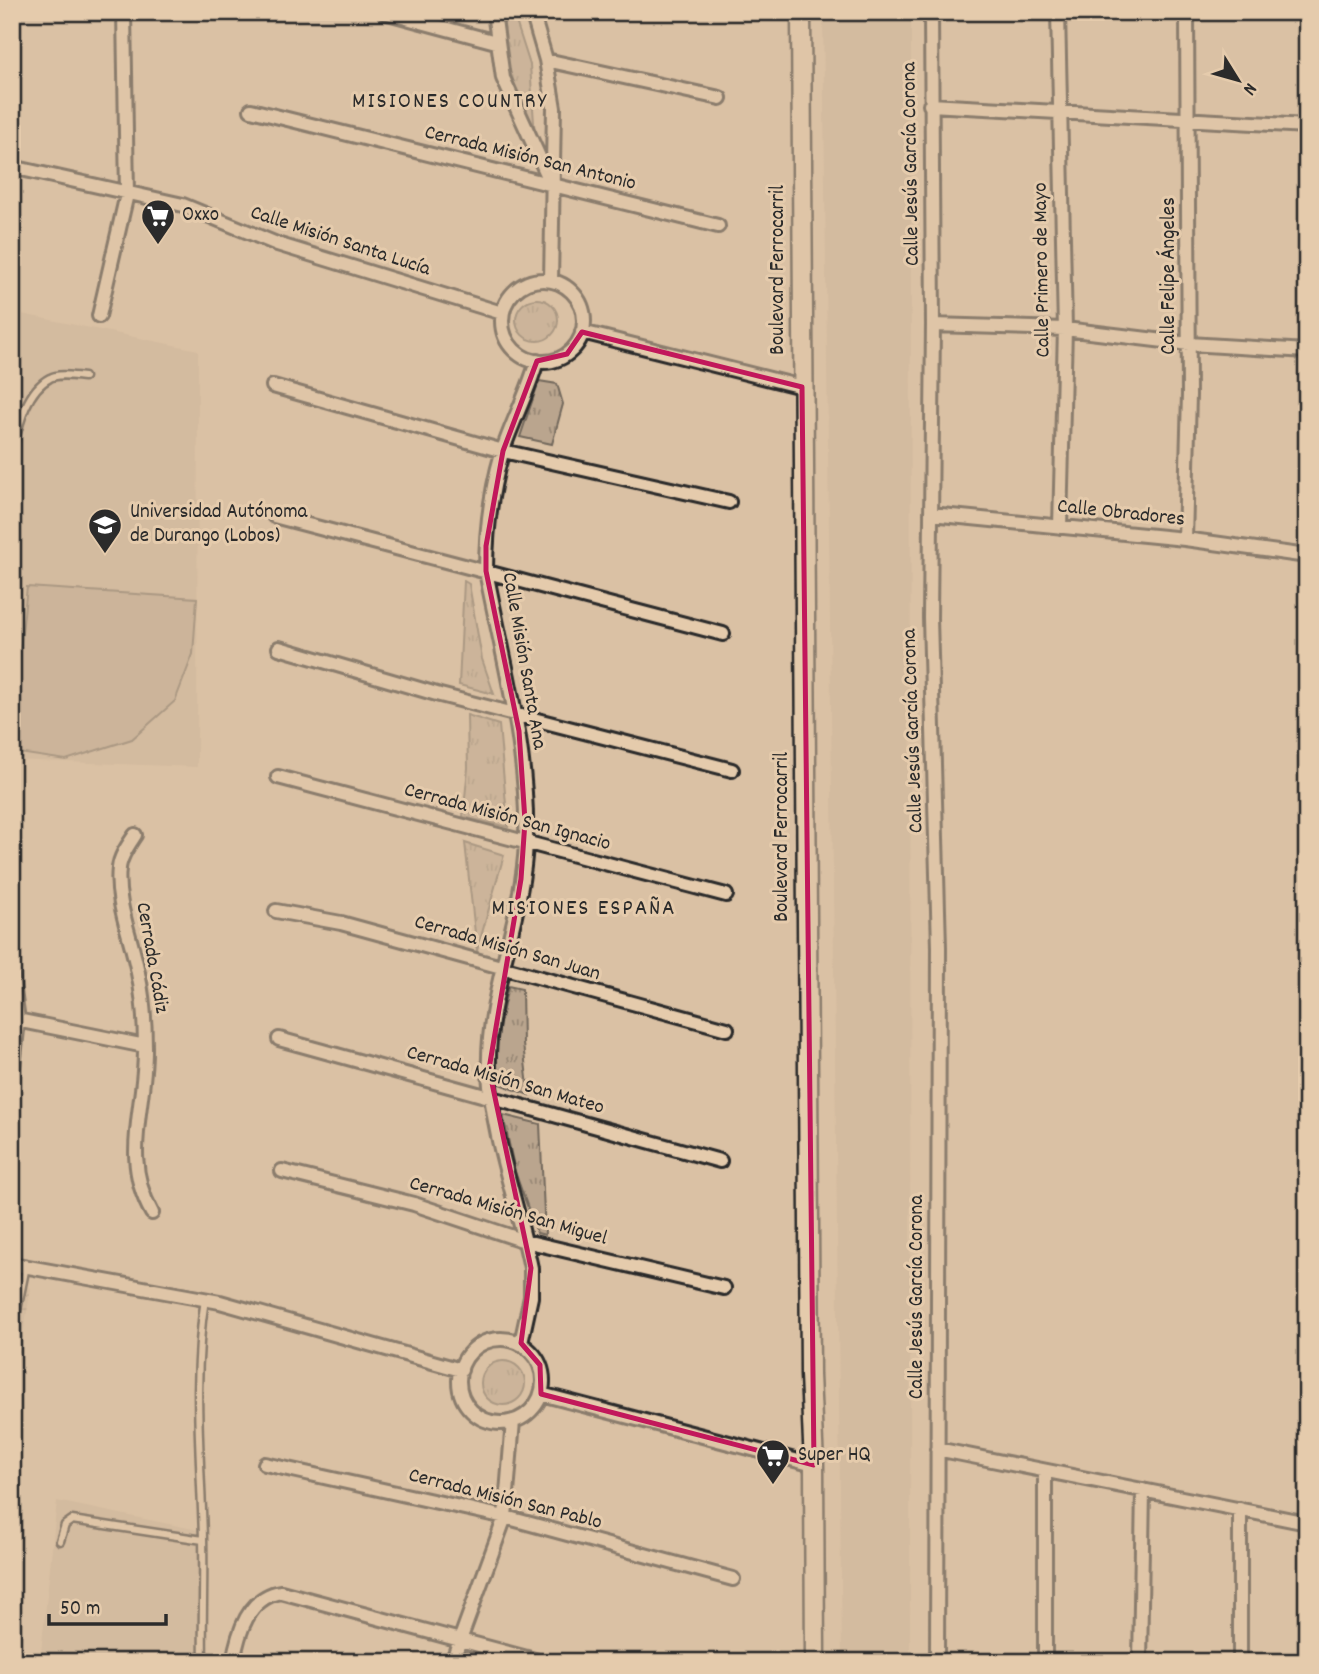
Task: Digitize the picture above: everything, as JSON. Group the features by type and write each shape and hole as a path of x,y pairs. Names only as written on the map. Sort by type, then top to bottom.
{"main road":[{"name":"Boulevard Ferrocarril","path":"801,12 810,1375 814,1465 815,1662"}],"street":[{"path":"99,316 127,194 124,12"},
{"path":"384,12 496,42"},
{"path":"494,12 496,42 511,98 552,185"},
{"path":"532,12 546,60 554,108 551,281"},
{"name":"Calle Jesús García Corona","path":"931,12 933,326 930,618 939,947 937,1662"},
{"name":"Calle Primero de Mayo","path":"1058,12 1058,113 1065,330 1060,527"},
{"name":"Calle Felipe Ángeles","path":"1185,539 1189,344 1187,12"},
{"path":"546,60 720,98"},
{"path":"930,105 1307,126"},
{"name":"Cerrada Misión San Antonio","path":"251,110 718,226"},
{"name":"Calle Misión Santa Lucía","path":"12,167 183,205 276,244 502,313"},
{"path":"551,281 573,292 584,318 582,332 566,355 554,360 537,361 526,358 512,348 505,336 502,313 518,288 531,282 551,281"},
{"path":"933,326 1065,330 1189,344 1307,351"},
{"path":"582,332 600,334 802,387"},
{"name":"Calle Misión Santa Ana","path":"521,1343 531,1297 531,1268 491,1098 492,1030 526,844 516,714 486,571 490,506 503,451 537,361"},
{"path":"273,386 503,451 729,502"},
{"name":"Calle Obradores","path":"931,514 1185,539 1307,555"},
{"path":"274,516 723,634"},
{"path":"279,648 440,695 732,770"},
{"name":"Cerrada Misión San Ignacio","path":"278,777 726,895"},
{"name":"Cerrada Cádiz","path":"135,835 118,865 119,888 139,975 145,1046 143,1098 134,1159 144,1200 152,1213"},
{"name":"Cerrada Misión San Juan","path":"275,912 341,923 727,1029"},
{"path":"12,976 15,1019 12,1077"},
{"path":"15,1019 145,1046"},
{"name":"Cerrada Misión San Mateo","path":"279,1040 720,1161"},
{"name":"Cerrada Misión San Miguel","path":"282,1171 414,1204 525,1241 724,1288"},
{"path":"12,1264 220,1302 461,1370"},
{"path":"506,1339 521,1343 533,1352 540,1365 541,1394 529,1411 513,1421 490,1422 469,1408 461,1396 461,1370 467,1356 484,1343 506,1339"},
{"path":"541,1394 814,1465"},
{"path":"452,1662 458,1639 505,1517 513,1421"},
{"path":"937,1449 1307,1523"},
{"name":"Cerrada Misión San Pablo","path":"265,1464 505,1517 733,1579"},
{"path":"1045,1472 1045,1662"},
{"path":"1140,1662 1143,1490"},
{"path":"1240,1509 1240,1662"},
{"path":"233,1662 250,1611 262,1598 281,1592 542,1662"}],"lane":[{"path":"12,453 20,420 40,387 48,379 58,375 84,377"},
{"path":"12,1335 26,1266"},
{"path":"203,1662 203,1540 198,1384 205,1299"},
{"path":"60,1541 65,1525 72,1520 203,1540"}],"highlighted area":[{"path":"582,332 802,387 814,1465 541,1394 540,1365 521,1343 531,1268 489,1069 521,879 525,821 519,731 486,571 486,546 503,451 537,361 567,354"}],"shaded area":[{"path":"823,12 911,12 910,1662 842,1662"},
{"name":"Universidad Autónoma de Durango (Lobos)","path":"12,312 198,350 197,767 12,760"},
{"path":"12,1284 31,1288 12,1401"},
{"path":"57,1501 203,1531 204,1662 40,1662"}],"green space":[{"path":"503,12 513,12 530,65 535,137 507,64"},
{"path":"537,299 552,305 558,320 552,335 537,341 522,335 516,320 522,305"},
{"path":"539,381 557,384 563,404 552,444 520,437"},
{"path":"464,581 469,584 482,659 494,694 459,685"},
{"path":"27,587 197,598 193,654 175,701 132,739 66,760 12,752 12,724"},
{"path":"467,715 499,725 508,827 463,817 468,768"},
{"path":"465,843 504,855 477,951"},
{"path":"508,986 522,989 523,1044 529,1095 497,1083 497,1037"},
{"path":"503,1115 540,1124 545,1235 537,1233 515,1172"},
{"path":"503,1361 519,1367 525,1383 519,1399 503,1405 487,1399 481,1383 487,1367"}],"place":[{"name":"Oxxo","path":"158,246"},
{"name":"Universidad Autónoma de Durango (Lobos)","path":"105,555"},
{"name":"Super HQ","path":"773,1486"}],"district":[{"name":"MISIONES COUNTRY","path":"450,102"},
{"name":"MISIONES ESPAÑA","path":"584,909"}]}
